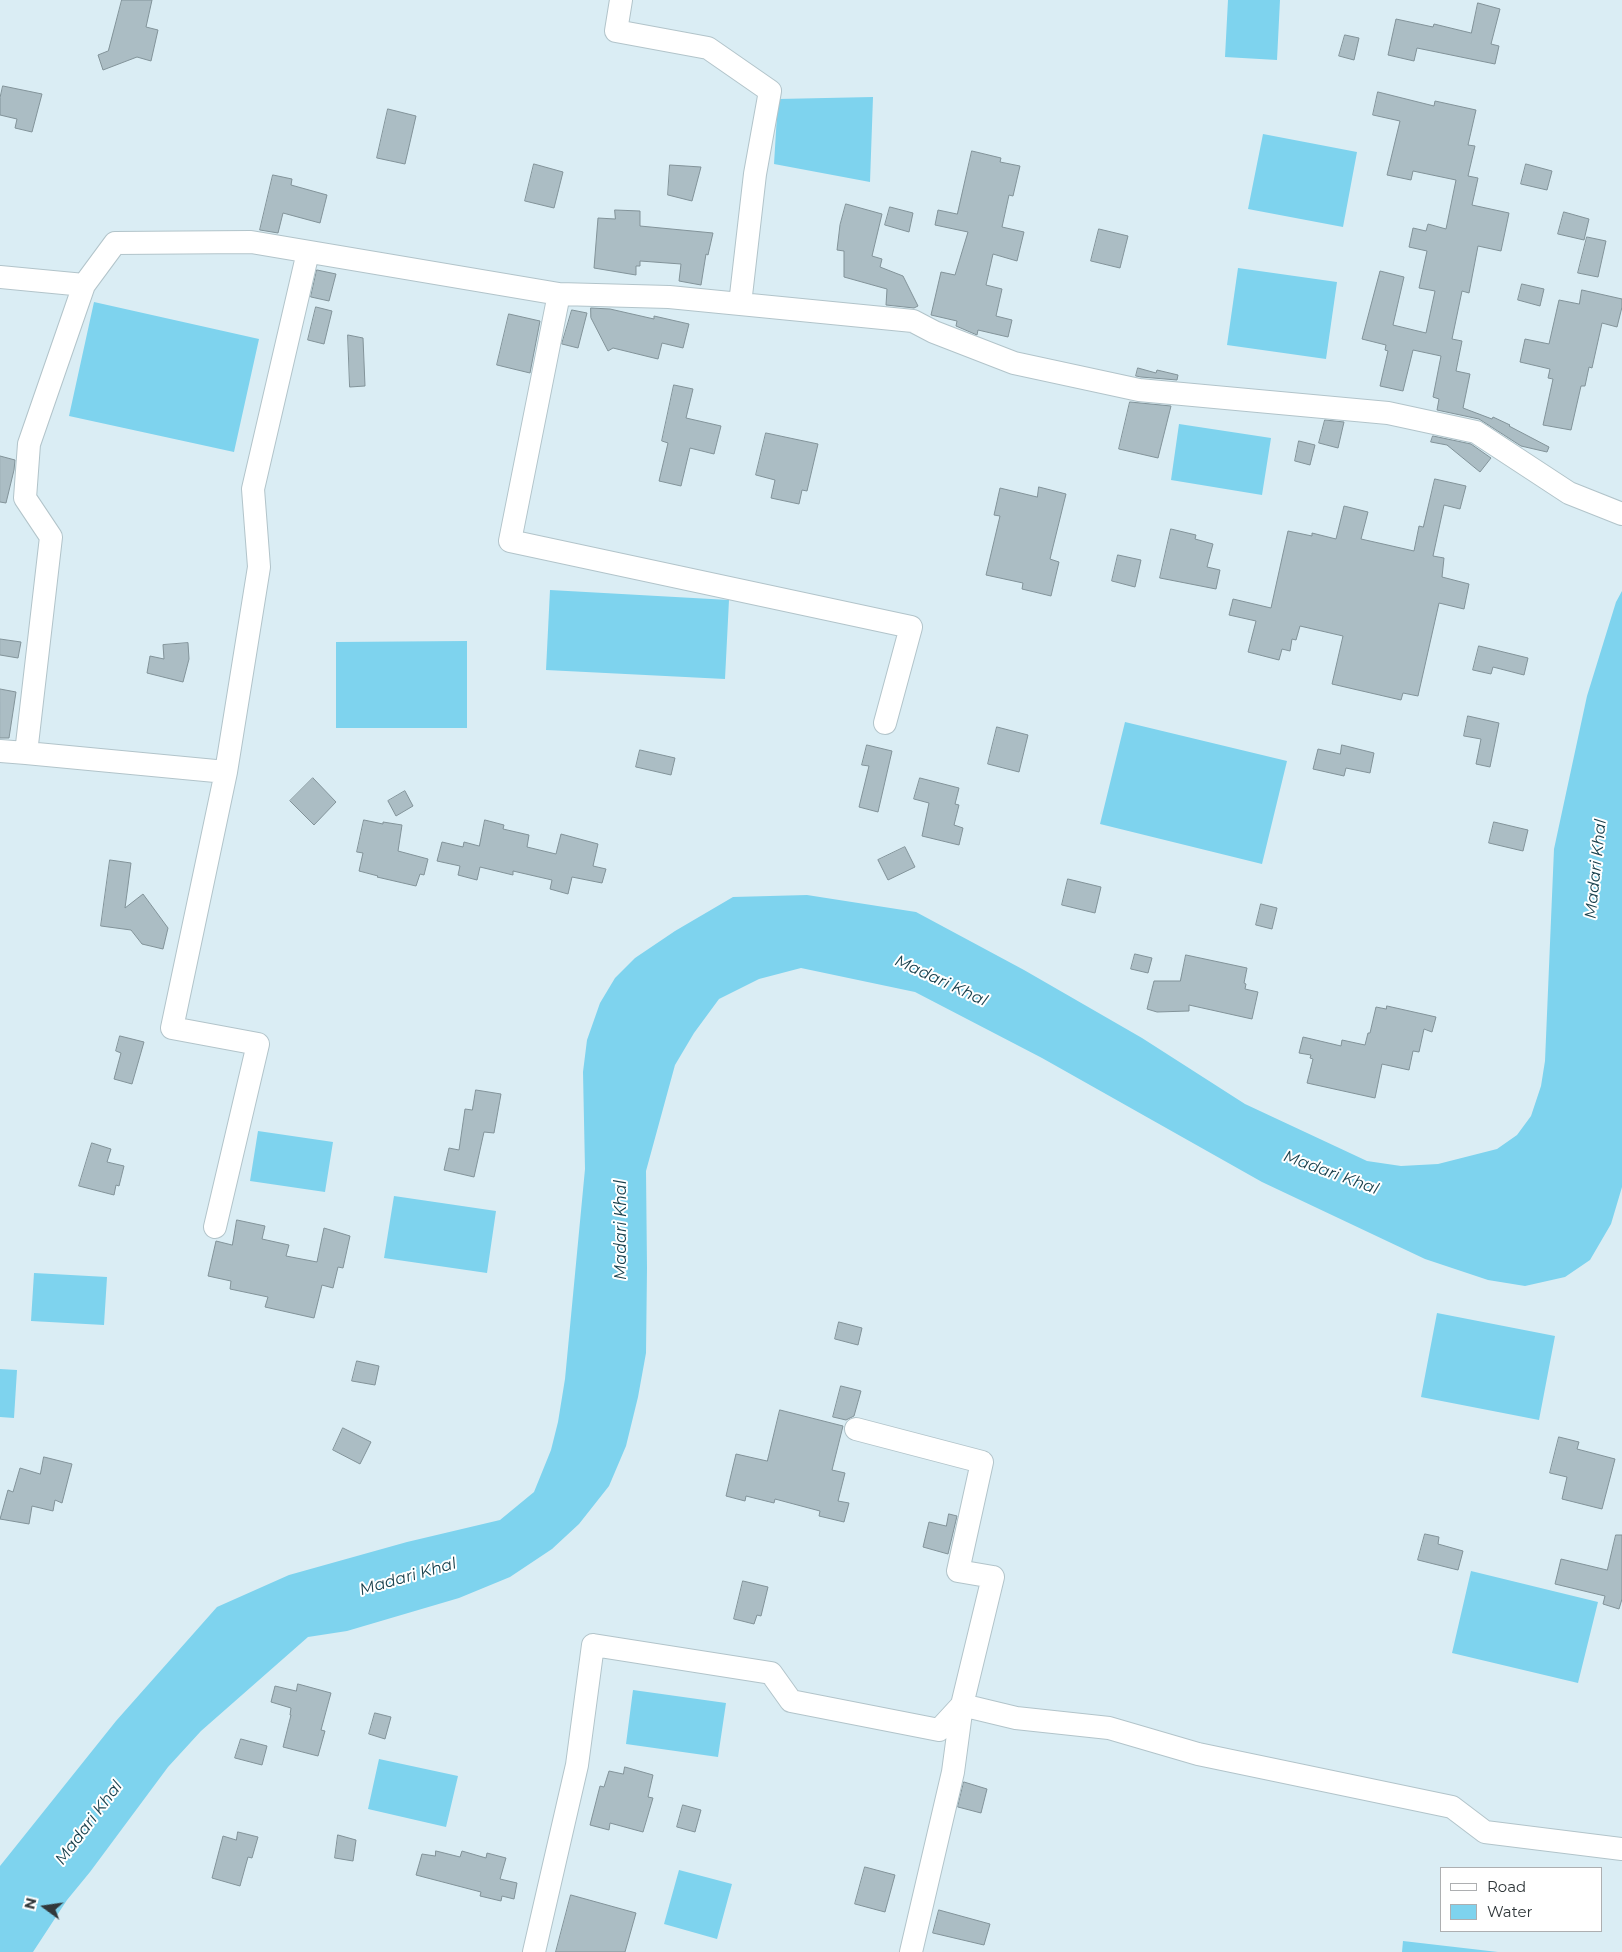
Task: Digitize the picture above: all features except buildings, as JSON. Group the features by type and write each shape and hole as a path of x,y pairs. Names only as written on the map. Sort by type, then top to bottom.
{"street":[{"path":"620,0 616,31 708,48 770,91 755,174 740,304"},
{"path":"26,753 51,537 25,498 29,444 84,285 115,243 251,242 559,294 670,297 913,321 934,332 1014,363 1139,390 1388,413 1476,432 1569,493 1622,514"},
{"path":"215,1227 258,1044 172,1028 226,772 259,567 253,489 308,252"},
{"path":"0,278 84,285"},
{"path":"559,294 510,541 911,627 885,723"},
{"path":"0,751 226,772"},
{"path":"856,1429 982,1462 958,1571 993,1576 962,1705 953,1772 911,1952"},
{"path":"534,1952 577,1765 593,1645 770,1673 791,1701 939,1730 962,1705"},
{"path":"962,1705 1016,1718 1109,1728 1198,1754 1452,1807 1485,1832 1622,1849"}],"water":[{"path":"1228,0 1280,0 1277,60 1225,57"},
{"path":"873,97 870,182 774,164 778,99"},
{"path":"1263,134 1357,152 1343,227 1248,209"},
{"path":"1238,268 1337,282 1326,359 1227,345"},
{"path":"94,302 259,339 234,452 69,416"},
{"path":"1179,424 1271,438 1262,495 1171,480"},
{"path":"550,590 729,600 725,679 546,670"},
{"name":"Madari Khal","path":"1622,591 1622,1187 1611,1224 1590,1260 1565,1277 1525,1286 1488,1280 1425,1259 1262,1182 1042,1058 915,992 801,968 759,979 719,999 694,1033 675,1065 646,1171 646,1353 626,1446 609,1486 579,1524 552,1549 510,1577 459,1598 347,1631 308,1637 201,1731 168,1767 67,1900 33,1952 0,1952 0,1866 116,1721 217,1607 289,1575 407,1542 500,1520 534,1492 551,1450 565,1379 585,1169 583,1072 587,1040 600,1003 615,978 635,958 675,931 733,897 807,895 916,912 1024,970 1142,1038 1245,1104 1367,1161 1401,1166 1438,1164 1497,1149 1517,1135 1531,1116 1541,1086 1545,1061 1554,849 1587,696 1616,602"},
{"path":"467,641 467,728 336,728 336,642"},
{"path":"1125,722 1287,761 1262,864 1100,824"},
{"path":"258,1131 333,1142 325,1192 250,1181"},
{"path":"394,1196 496,1211 487,1273 384,1258"},
{"path":"34,1273 107,1277 104,1325 31,1321"},
{"path":"1437,1313 1555,1336 1539,1420 1421,1397"},
{"path":"0,1369 17,1370 14,1418 0,1417"},
{"path":"1471,1571 1598,1602 1578,1683 1452,1653"},
{"path":"633,1690 726,1703 718,1757 626,1744"},
{"path":"379,1759 458,1776 446,1827 368,1809"},
{"path":"679,1870 732,1884 717,1939 664,1924"},
{"path":"1403,1941 1498,1952 1402,1952"}]}
